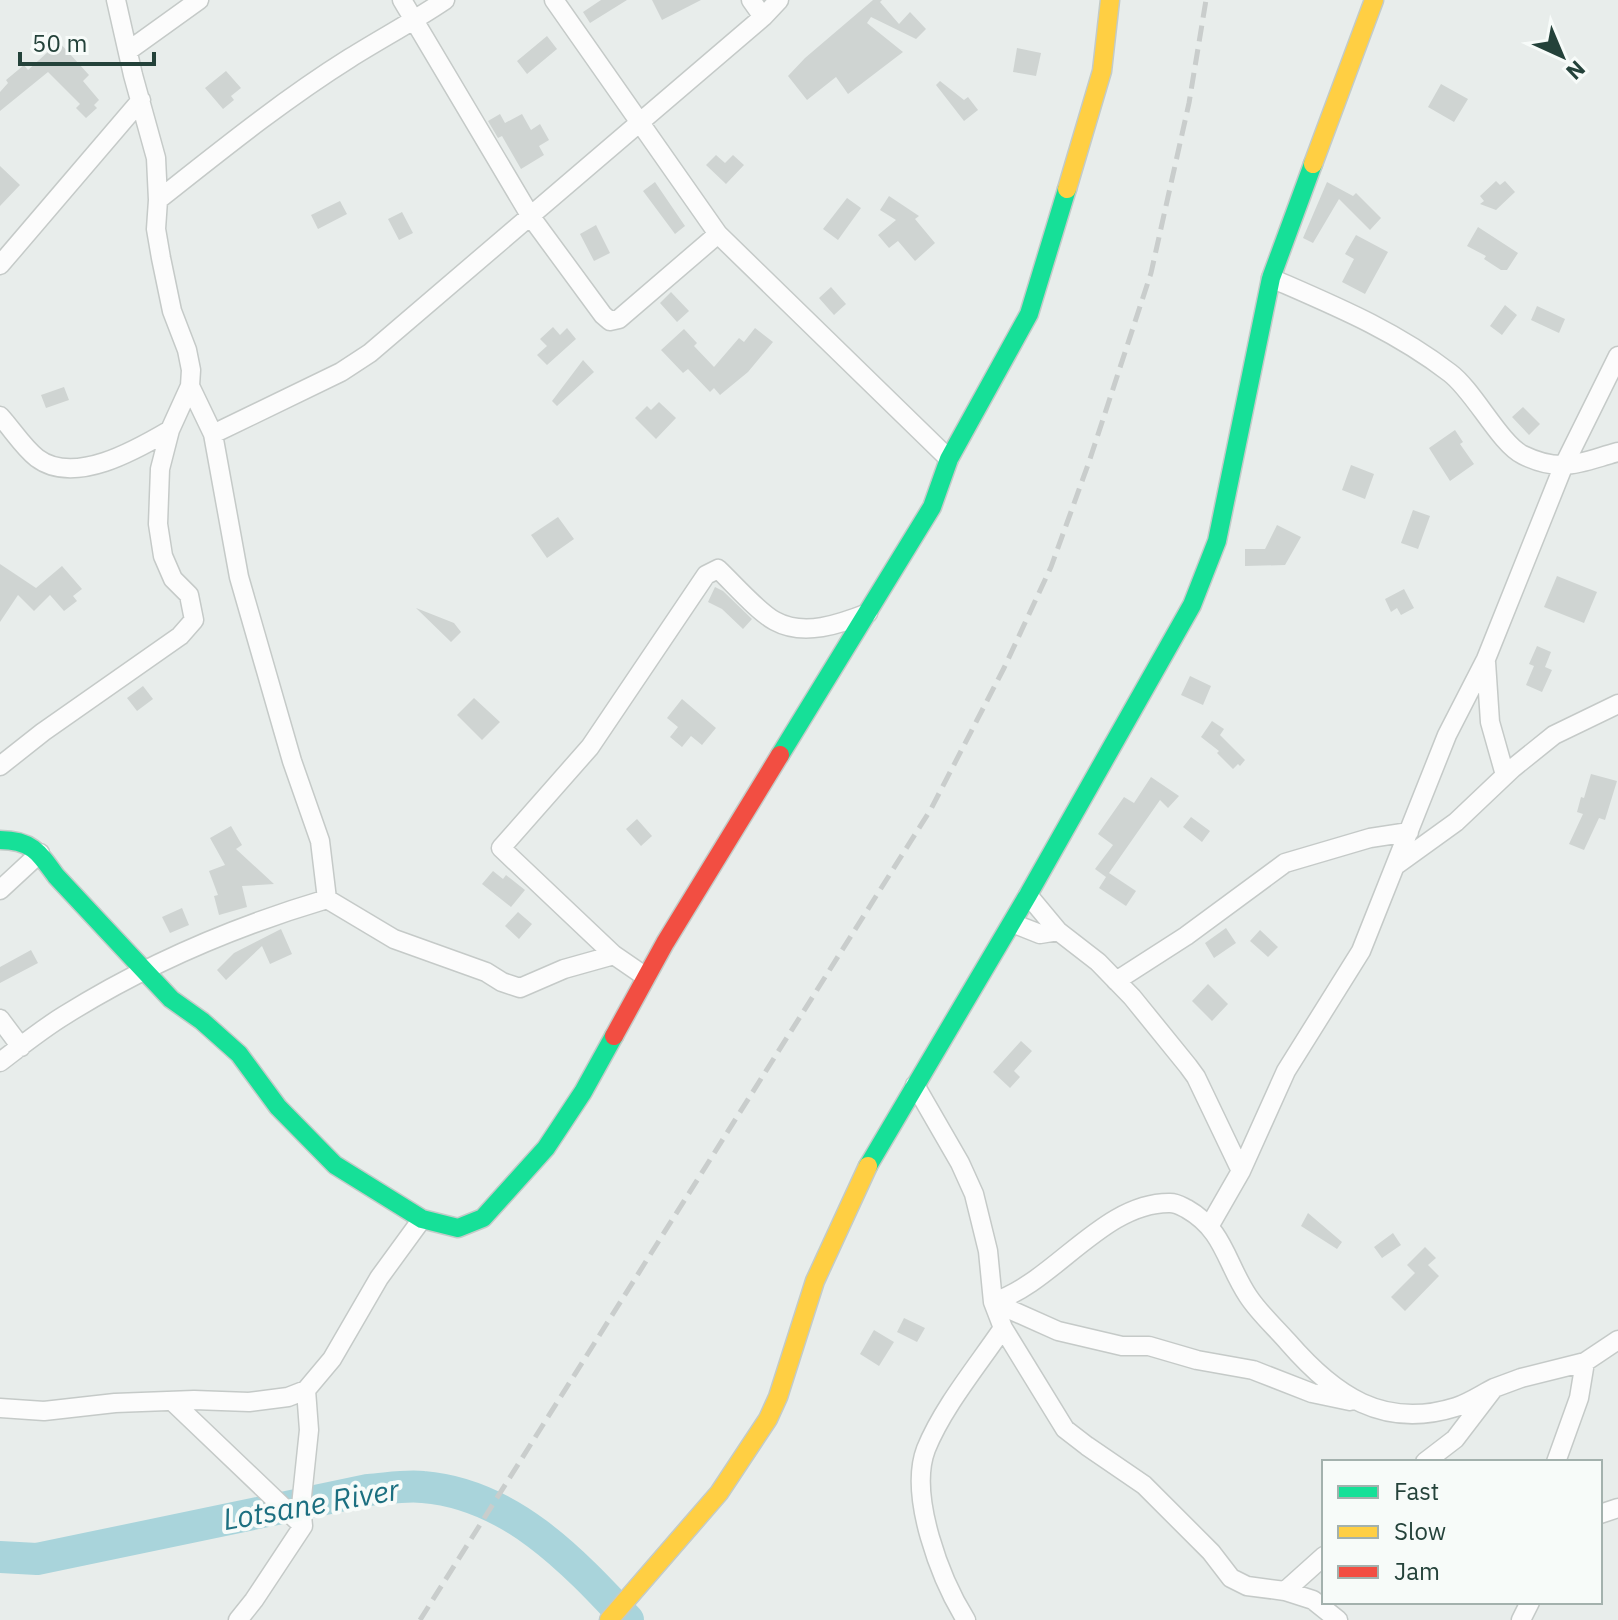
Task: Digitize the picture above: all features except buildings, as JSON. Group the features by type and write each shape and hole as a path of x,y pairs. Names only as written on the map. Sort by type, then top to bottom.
{"street":[{"path":"0,766 180,636 194,620 189,595 173,579 163,556 158,524 160,469 170,430 186,401 190,386 187,350 172,311 156,229 156,158 116,0"},
{"path":"128,51 199,0"},
{"path":"402,0 531,217 610,321 619,319 718,234"},
{"path":"158,200 218,152 350,58 445,0"},
{"path":"554,0 718,234 949,459"},
{"path":"751,0 763,17"},
{"path":"213,434 341,372 370,353 763,17 779,0"},
{"path":"0,840 20,840 40,853 56,876 171,999 239,1054 278,1107 335,1165 422,1219 458,1228 483,1218 546,1148 583,1092 646,977 932,507 949,459 1029,314 1102,71 1110,0"},
{"path":"609,1620 719,1493 768,1419 815,1281 875,1151 1012,923 1192,605 1217,541 1271,278 1374,0"},
{"path":"0,265 141,100"},
{"path":"1271,278 1380,326 1453,374 1518,452 1563,467 1618,452"},
{"path":"1210,1225 1241,1171 1286,1071 1361,951 1447,735 1486,659 1563,467 1618,356"},
{"path":"190,386 213,434 239,577 292,761 320,841 327,899"},
{"path":"0,416 36,458 56,468 105,462 139,448 170,430"},
{"path":"646,977 614,955 501,848 590,747 706,575 718,569 775,621 795,627 829,627 868,613"},
{"path":"1486,659 1490,722 1505,775"},
{"path":"1393,867 1456,822 1505,775 1554,735 1618,704"},
{"path":"1116,981 1186,936 1285,863 1370,838 1409,832"},
{"path":"0,890 40,853"},
{"path":"1028,895 1058,931 1098,962 1132,997 1196,1077 1241,1171"},
{"path":"0,1062 63,1016 145,970 246,928 327,899 374,924 394,939 486,972 520,988 564,969 614,955"},
{"path":"1012,923 1040,934 1058,931"},
{"path":"0,1019 21,1047"},
{"path":"915,1085 960,1163 974,1194 988,1251 993,1302 1003,1328 1065,1429 1144,1485 1211,1552 1231,1578 1247,1586 1285,1591 1313,1600 1338,1620"},
{"path":"993,1302 1014,1292 1129,1212 1154,1203 1175,1202 1210,1225 1248,1297 1320,1376 1355,1402"},
{"path":"0,1408 44,1411 115,1403 249,1402 288,1397 306,1390 332,1359 379,1278 422,1219"},
{"path":"993,1302 1058,1331 1122,1346 1149,1346 1197,1360 1253,1370 1312,1393 1412,1415 1457,1407 1521,1378 1585,1362 1618,1340"},
{"path":"966,1620 954,1601 937,1559 920,1480 925,1451 939,1423 1003,1328"},
{"path":"1557,1460 1579,1398 1585,1362"},
{"path":"1428,1460 1455,1439 1494,1388"},
{"path":"238,1620 303,1526 301,1506 309,1430 306,1390"},
{"path":"172,1401 303,1526"},
{"path":"1285,1591 1322,1558"}],"waterway":[{"name":"Lotsane River","path":"0,1557 37,1559 368,1490 423,1487 454,1492 484,1502 511,1516 561,1553 628,1620"}],"railway":[{"path":"420,1620 931,809 1004,668 1051,567 1151,273 1189,103 1206,0"}],"traffic: fast":[{"path":"868,1166 1028,895 1192,605 1217,541 1271,278 1313,164"},
{"path":"780,755 932,507 949,459 1029,314 1067,189"},
{"path":"0,840 19,842 39,854 171,999 239,1054 278,1107 335,1165 422,1219 458,1228 483,1218 546,1148 583,1092 614,1036"}],"traffic: slow":[{"path":"1067,189 1102,71 1110,0"},
{"path":"1313,164 1374,0"},
{"path":"609,1620 719,1493 768,1419 815,1281 868,1166"}],"traffic: jam":[{"path":"614,1036 665,943 780,755"}]}
